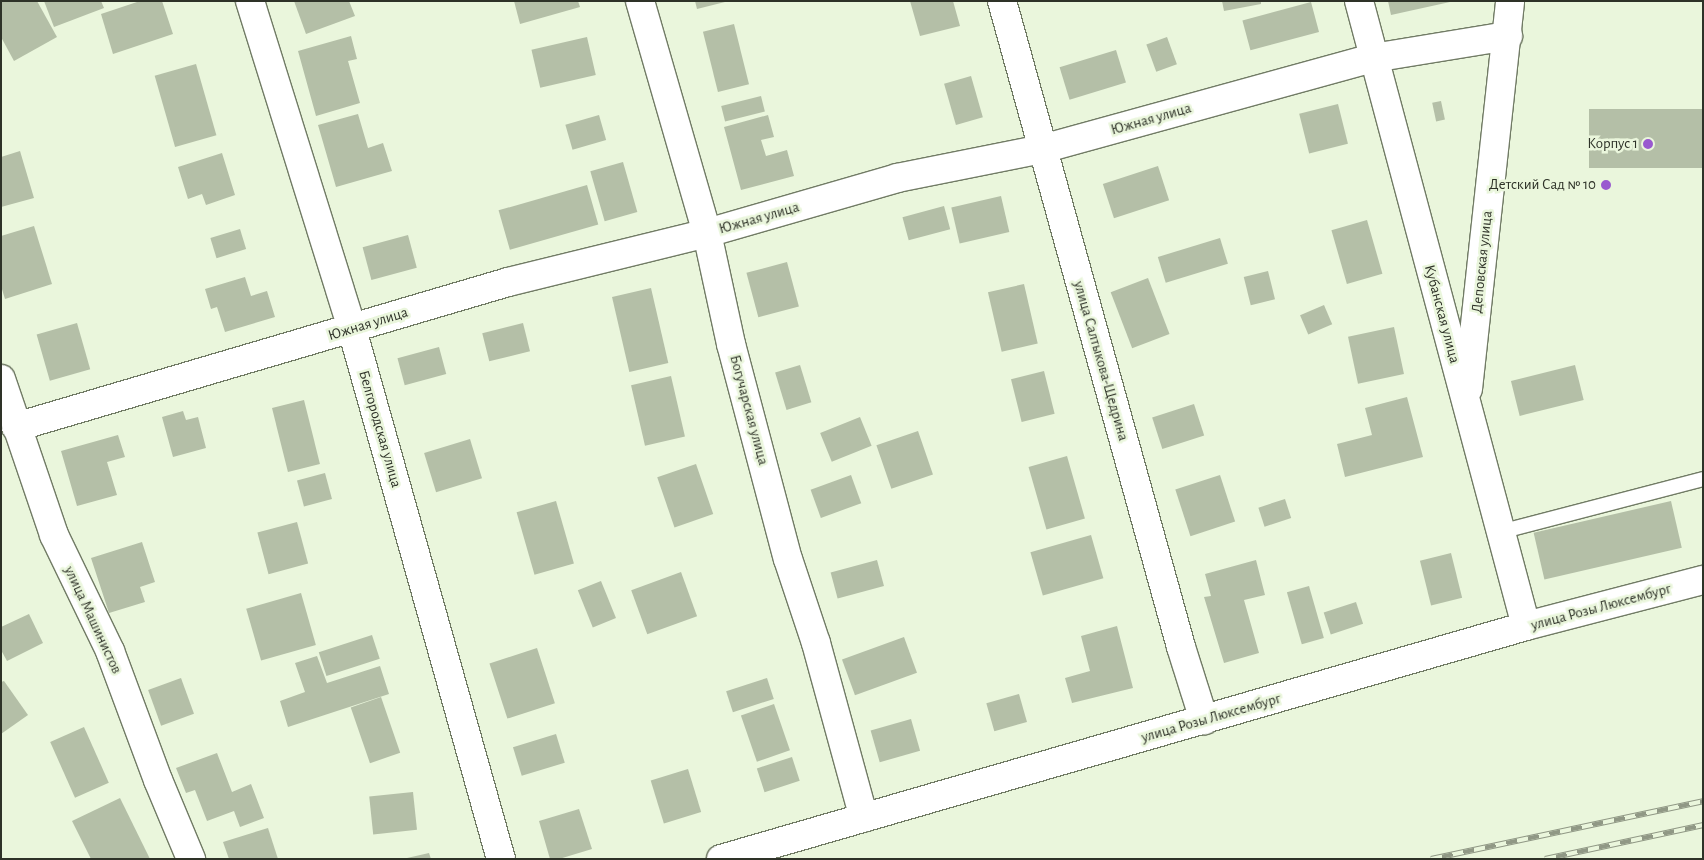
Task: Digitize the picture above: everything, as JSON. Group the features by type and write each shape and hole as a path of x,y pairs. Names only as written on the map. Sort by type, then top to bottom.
{"street":[{"name":"Белгородская улица","path":"250,1 352,329 501,859"},
{"name":"Богучарская улица","path":"640,1 706,234 731,344 788,559 819,652 864,818"},
{"name":"улица Салтыкова-Щедрина","path":"1002,1 1042,150 1204,720"},
{"name":"Кубанская улица","path":"1359,1 1526,626"},
{"name":"Деповская улица","path":"1466,403 1508,36 1510,1"},
{"name":"Южная улица","path":"16,427 508,282 706,234 897,178 1042,150 1373,58 1508,36"},
{"name":"улица Машинистов","path":"1,379 54,535 110,651 158,780 191,859"},
{"name":"улица Розы Люксембург","path":"721,859 1526,626 1703,580"}],"lane":[{"path":"1500,532 1703,479"}],"building":[{"path":"1,1 37,1 57,37 14,61 1,37"},
{"path":"44,1 101,1 104,8 54,27"},
{"path":"140,1 162,1 173,34 113,54 101,14"},
{"path":"294,1 349,1 355,16 306,34"},
{"path":"514,1 578,1 580,7 520,24"},
{"path":"695,1 725,1 725,2 697,9"},
{"path":"910,1 953,1 960,26 920,36"},
{"path":"1222,1 1261,1 1261,4 1224,11"},
{"path":"1388,1 1450,1 1450,2 1391,15"},
{"path":"1311,2 1319,32 1250,50 1242,20"},
{"path":"734,24 749,84 718,92 703,32"},
{"path":"351,36 357,59 348,61 360,103 316,116 298,51"},
{"path":"587,37 596,75 540,88 531,50"},
{"path":"1167,37 1177,64 1156,72 1146,45"},
{"path":"1116,50 1126,83 1070,100 1060,67"},
{"path":"196,64 216,135 175,147 155,76"},
{"path":"971,76 983,117 956,125 944,84"},
{"path":"761,96 765,112 725,121 721,106"},
{"path":"1441,101 1445,120 1436,121 1432,103"},
{"path":"1338,104 1348,144 1309,153 1299,114"},
{"name":"Корпус 1","path":"1589,109 1703,109 1703,168 1589,168"},
{"path":"358,114 368,148 383,143 392,171 336,187 318,125"},
{"path":"599,115 606,140 573,150 565,125"},
{"path":"768,115 774,137 761,140 766,156 787,150 794,176 741,190 724,127"},
{"path":"20,151 34,198 1,207 1,157"},
{"path":"222,153 235,195 206,205 202,194 188,199 178,167"},
{"path":"623,162 637,212 605,221 590,171"},
{"path":"1158,166 1169,200 1114,218 1103,184"},
{"path":"587,185 598,224 510,250 499,210"},
{"path":"1001,196 1009,232 960,244 951,207"},
{"path":"944,206 950,229 909,240 902,217"},
{"path":"1367,220 1382,274 1347,284 1331,230"},
{"path":"34,226 52,284 5,299 1,286 1,236"},
{"path":"240,229 246,249 216,258 210,238"},
{"path":"408,235 417,268 371,280 363,247"},
{"path":"1220,238 1228,264 1166,283 1158,257"},
{"path":"787,262 799,306 758,317 746,273"},
{"path":"1268,271 1275,299 1251,305 1244,277"},
{"path":"245,277 251,296 267,291 275,317 225,332 217,307 211,309 205,289"},
{"path":"1148,278 1170,334 1132,348 1111,292"},
{"path":"1024,284 1038,343 1002,352 988,292"},
{"path":"651,288 668,363 629,372 612,297"},
{"path":"1324,305 1332,324 1308,334 1300,315"},
{"path":"77,323 90,369 50,381 37,335"},
{"path":"523,323 530,351 489,361 482,333"},
{"path":"1394,327 1404,374 1358,384 1348,337"},
{"path":"439,347 446,374 405,385 397,358"},
{"path":"800,365 811,402 787,410 775,373"},
{"path":"1575,365 1584,400 1520,416 1511,381"},
{"path":"1044,371 1055,414 1022,422 1011,379"},
{"path":"671,376 685,436 645,446 631,385"},
{"path":"1407,397 1423,457 1345,477 1337,444 1372,435 1365,408"},
{"path":"304,400 320,464 288,472 272,408"},
{"path":"1194,404 1204,435 1162,449 1152,418"},
{"path":"183,411 186,420 198,417 206,448 173,457 162,417"},
{"path":"860,417 872,446 832,462 820,433"},
{"path":"918,431 933,474 891,489 876,445"},
{"path":"118,435 125,457 107,462 117,495 77,506 61,451"},
{"path":"470,439 482,478 436,492 424,453"},
{"path":"1067,456 1085,518 1046,530 1029,467"},
{"path":"696,464 713,514 674,527 657,477"},
{"path":"325,473 332,499 304,507 297,481"},
{"path":"851,475 861,503 821,518 811,490"},
{"path":"1220,475 1235,522 1190,536 1175,490"},
{"path":"1285,499 1291,518 1265,527 1258,508"},
{"path":"556,501 574,563 535,575 517,512"},
{"path":"1671,501 1682,548 1544,579 1534,533"},
{"path":"297,522 308,564 269,574 257,533"},
{"path":"1091,535 1103,578 1043,596 1030,552"},
{"path":"142,542 155,582 140,587 145,602 109,613 91,558"},
{"path":"1451,553 1462,598 1431,605 1420,561"},
{"path":"877,560 884,586 838,599 831,572"},
{"path":"1256,560 1265,595 1244,600 1259,653 1224,663 1204,597 1211,596 1205,574"},
{"path":"681,572 697,616 647,634 631,590"},
{"path":"601,581 616,618 593,627 578,590"},
{"path":"1309,586 1324,638 1302,644 1287,592"},
{"path":"301,593 316,645 261,661 246,609"},
{"path":"1356,602 1363,624 1331,634 1324,613"},
{"path":"29,614 43,643 7,661 1,650 1,627"},
{"path":"1117,626 1133,688 1072,703 1065,678 1090,671 1081,636"},
{"path":"372,635 380,659 326,676 319,652"},
{"path":"904,637 917,673 855,695 842,660"},
{"path":"537,648 555,703 507,719 489,663"},
{"path":"317,656 327,683 380,666 389,694 288,727 280,701 305,692 295,663"},
{"path":"181,678 194,714 161,726 148,690"},
{"path":"767,678 774,699 733,712 726,691"},
{"path":"4,681 28,715 1,734 1,682"},
{"path":"1019,694 1027,722 994,731 986,703"},
{"path":"381,697 400,753 370,763 351,707"},
{"path":"774,704 790,750 757,762 741,715"},
{"path":"911,719 920,751 880,762 871,731"},
{"path":"84,727 109,783 75,798 50,742"},
{"path":"556,734 565,763 522,776 513,747"},
{"path":"217,753 232,792 251,784 264,818 240,827 234,811 207,821 195,790 186,793 176,768"},
{"path":"792,757 800,781 765,792 757,768"},
{"path":"688,769 701,812 664,823 651,780"},
{"path":"413,792 417,830 373,834 369,797"},
{"path":"120,798 150,859 91,859 72,821"},
{"path":"579,809 592,849 559,859 550,859 539,821"},
{"path":"268,828 278,859 229,859 223,842"},
{"path":"429,853 431,859 407,859 407,858"}],"railway":[{"path":"1431,859 1703,801"},
{"path":"1545,859 1703,825"}],"place":[{"name":"Корпус 1","path":"1648,144"},
{"name":"Детский Сад № 10","path":"1606,185"}]}
